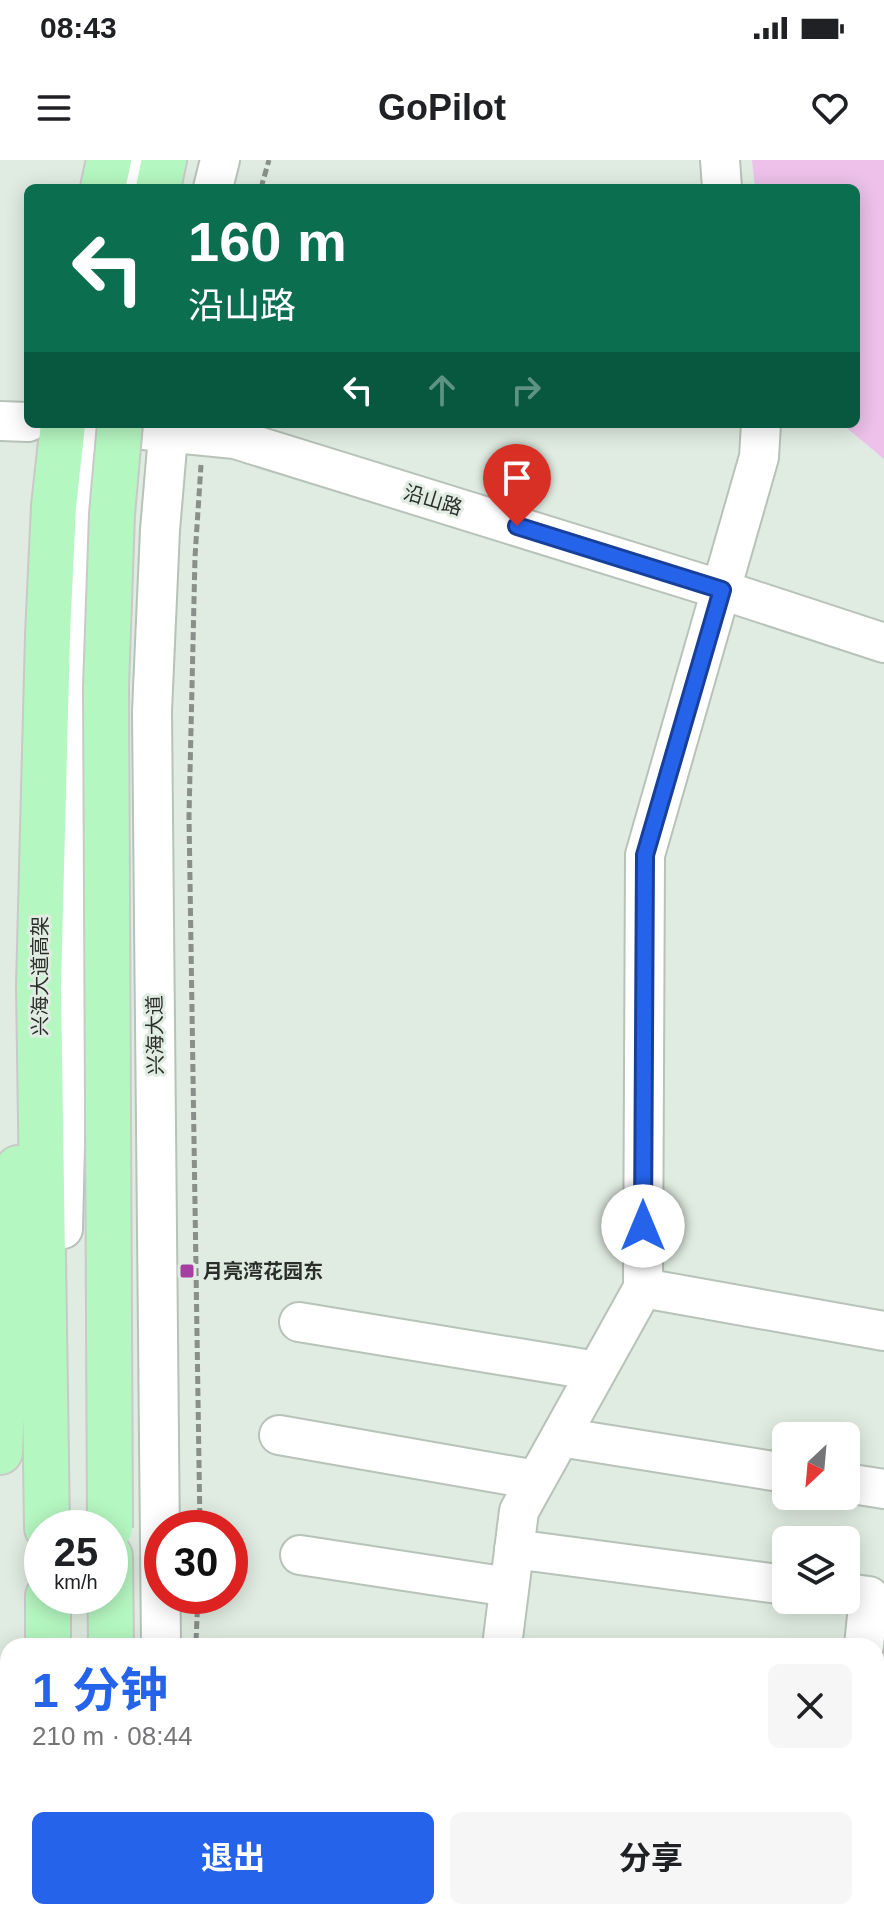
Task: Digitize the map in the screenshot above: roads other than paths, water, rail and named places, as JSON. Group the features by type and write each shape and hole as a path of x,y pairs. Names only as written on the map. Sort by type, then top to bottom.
{"main road":[{"path":"85,184 89,160"},
{"path":"104,184 109,160"},
{"path":"159,184 164,160"},
{"name":"兴海大道高架","path":"48,1510 39,986 48,635 72,428"},
{"path":"73,428 112,527 106,687 110,1510"},
{"path":"0,1452 8,1255 39,986"},
{"path":"47,1614 48,1638"},
{"path":"111,1614 111,1638"}],"street":[{"path":"131,184 136,160"},
{"path":"214,184 220,160"},
{"path":"720,160 722,184"},
{"name":"沿山路","path":"0,421 24,423"},
{"path":"49,1510 60,1342 82,498 72,428"},
{"name":"沿山路","path":"168,428 235,439 884,643"},
{"name":"兴海大道","path":"161,1638 152,711 157,574 168,428"},
{"path":"503,1638 519,1511 643,1288 645,855 759,457 761,428"},
{"path":"643,1288 884,1331"},
{"path":"299,1322 597,1371"},
{"path":"279,1435 536,1480"},
{"path":"560,1437 772,1471"},
{"path":"860,1485 884,1489"},
{"path":"514,1549 772,1583"},
{"path":"300,1555 509,1587"},
{"path":"860,1595 869,1596 865,1638"},
{"path":"42,1638 44,1614"}],"place":[{"name":"月亮湾花园东","path":"187,1271"}]}
